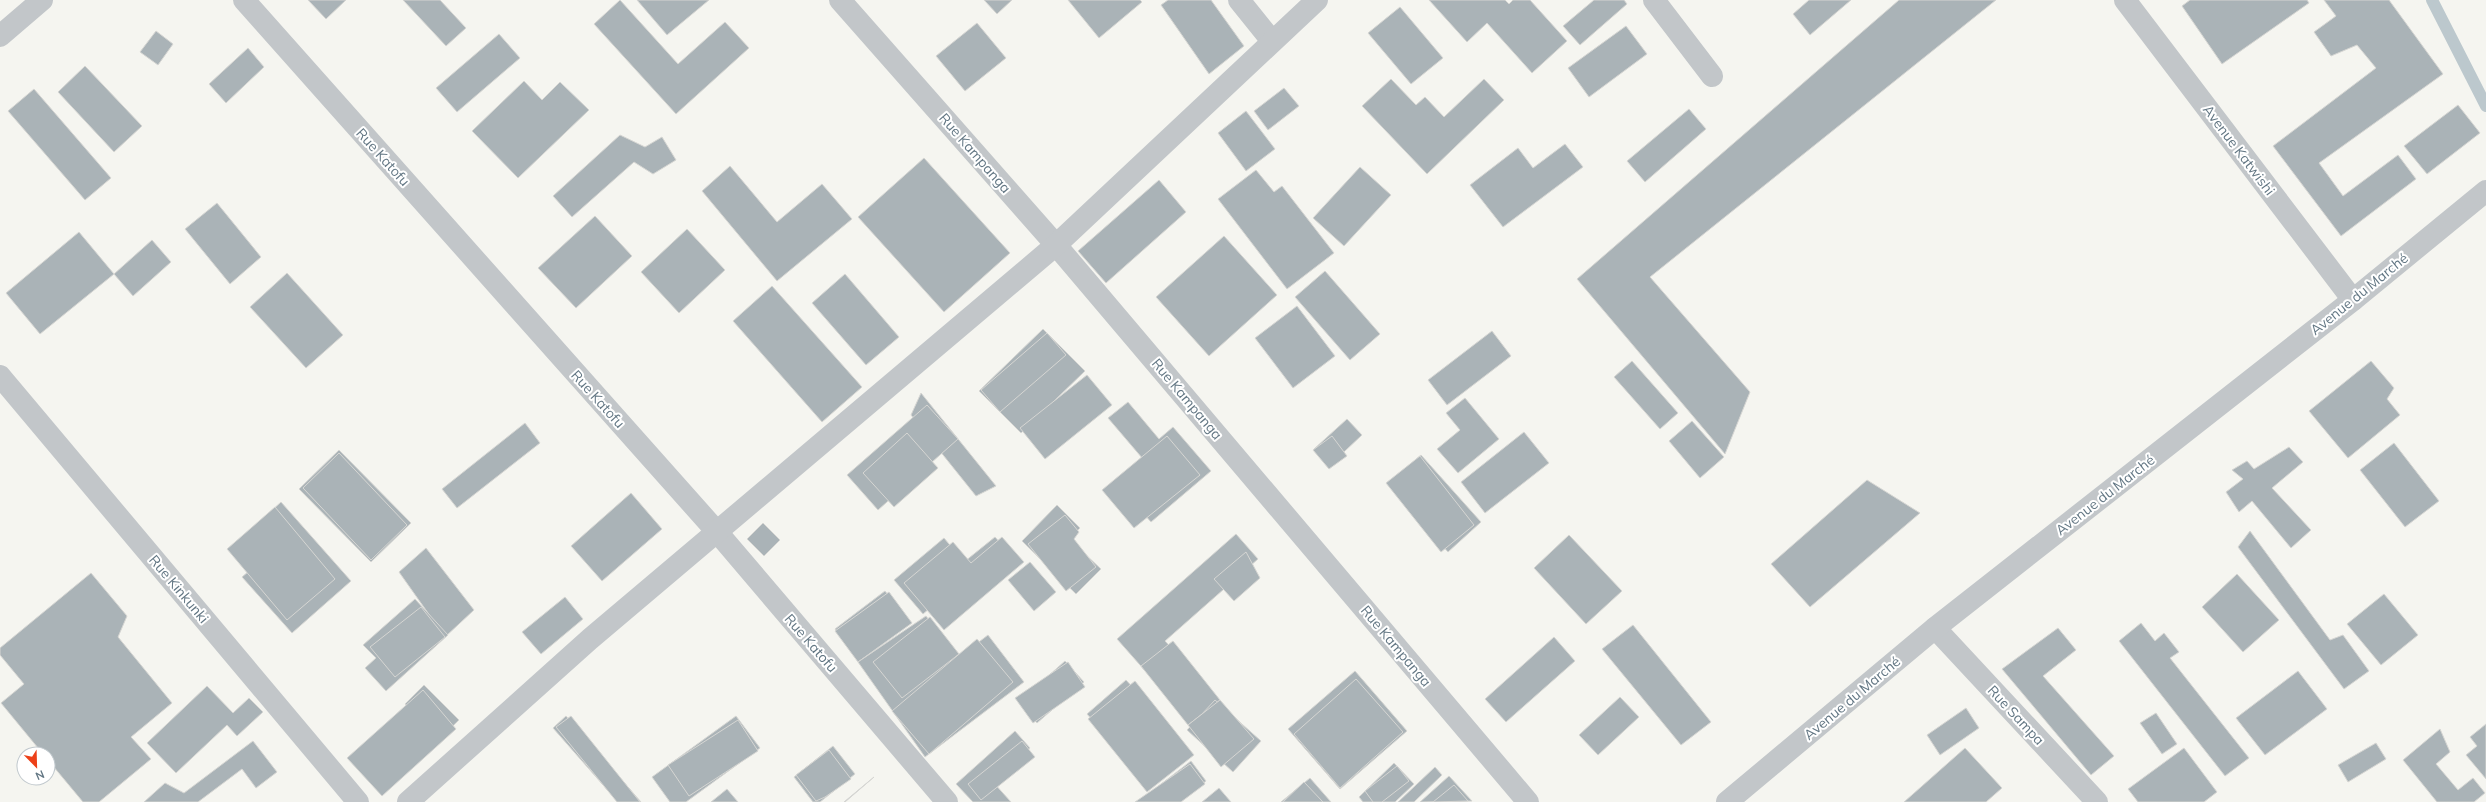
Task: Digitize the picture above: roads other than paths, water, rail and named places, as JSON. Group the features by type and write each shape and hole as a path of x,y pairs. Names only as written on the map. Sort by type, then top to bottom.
{"street":[{"path":"0,36 42,0"},
{"name":"Rue Katofu","path":"244,0 718,533 948,802"},
{"name":"Rue Kampanga","path":"840,0 1056,245 1528,802"},
{"path":"1239,0 1272,41"},
{"path":"408,802 590,639 718,533 1056,245 1317,0"},
{"path":"1654,0 1712,76"},
{"name":"Avenue Katwishi","path":"2124,0 2353,300"},
{"name":"Avenue du Marché","path":"1727,802 1935,628 2353,300 2486,192"},
{"name":"Rue Kinkunki","path":"0,376 358,802"},
{"name":"Rue Sampa","path":"1935,628 2097,802"}],"waterway":[{"path":"2432,0 2486,106"}]}
